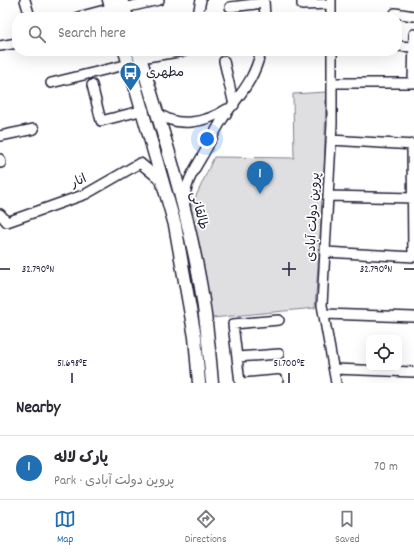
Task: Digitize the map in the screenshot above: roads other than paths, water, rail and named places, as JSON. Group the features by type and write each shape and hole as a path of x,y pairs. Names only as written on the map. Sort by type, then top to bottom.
{"main road":[{"name":"طالقانی","path":"136,58 144,110 175,225 195,338 199,383"},
{"name":"طالقانی","path":"136,58 156,111 186,218 199,278 208,337 212,383"}],"street":[{"path":"25,0 29,12"},
{"path":"100,12 159,0"},
{"path":"198,12 201,0"},
{"path":"302,0 302,5 331,2"},
{"path":"230,7 264,2 265,12"},
{"path":"402,14 414,16"},
{"path":"334,83 413,83 414,34"},
{"path":"0,46 12,44"},
{"path":"402,46 414,47"},
{"path":"51,83 136,58 150,56"},
{"path":"186,218 184,196 188,183 222,121 244,92 253,76 259,56"},
{"name":"پروین دولت آبادی","path":"332,56 334,83 322,305 336,383"},
{"path":"224,61 234,104"},
{"path":"92,85 101,121 144,110"},
{"path":"156,111 163,118 176,121 196,122 217,116 234,104"},
{"path":"0,136 34,129"},
{"path":"325,252 413,257 413,145 331,140"},
{"name":"انار","path":"0,214 7,222 86,194 140,163 164,182"},
{"path":"328,196 413,198"},
{"path":"324,314 414,317"},
{"path":"240,383 233,324 279,320"},
{"path":"237,357 279,354"},
{"path":"334,369 414,372"},
{"path":"244,383 278,380"}],"place":[{"name":"مطهری","path":"130,92"},
{"name":"پارک لاله","path":"260,194"}]}
